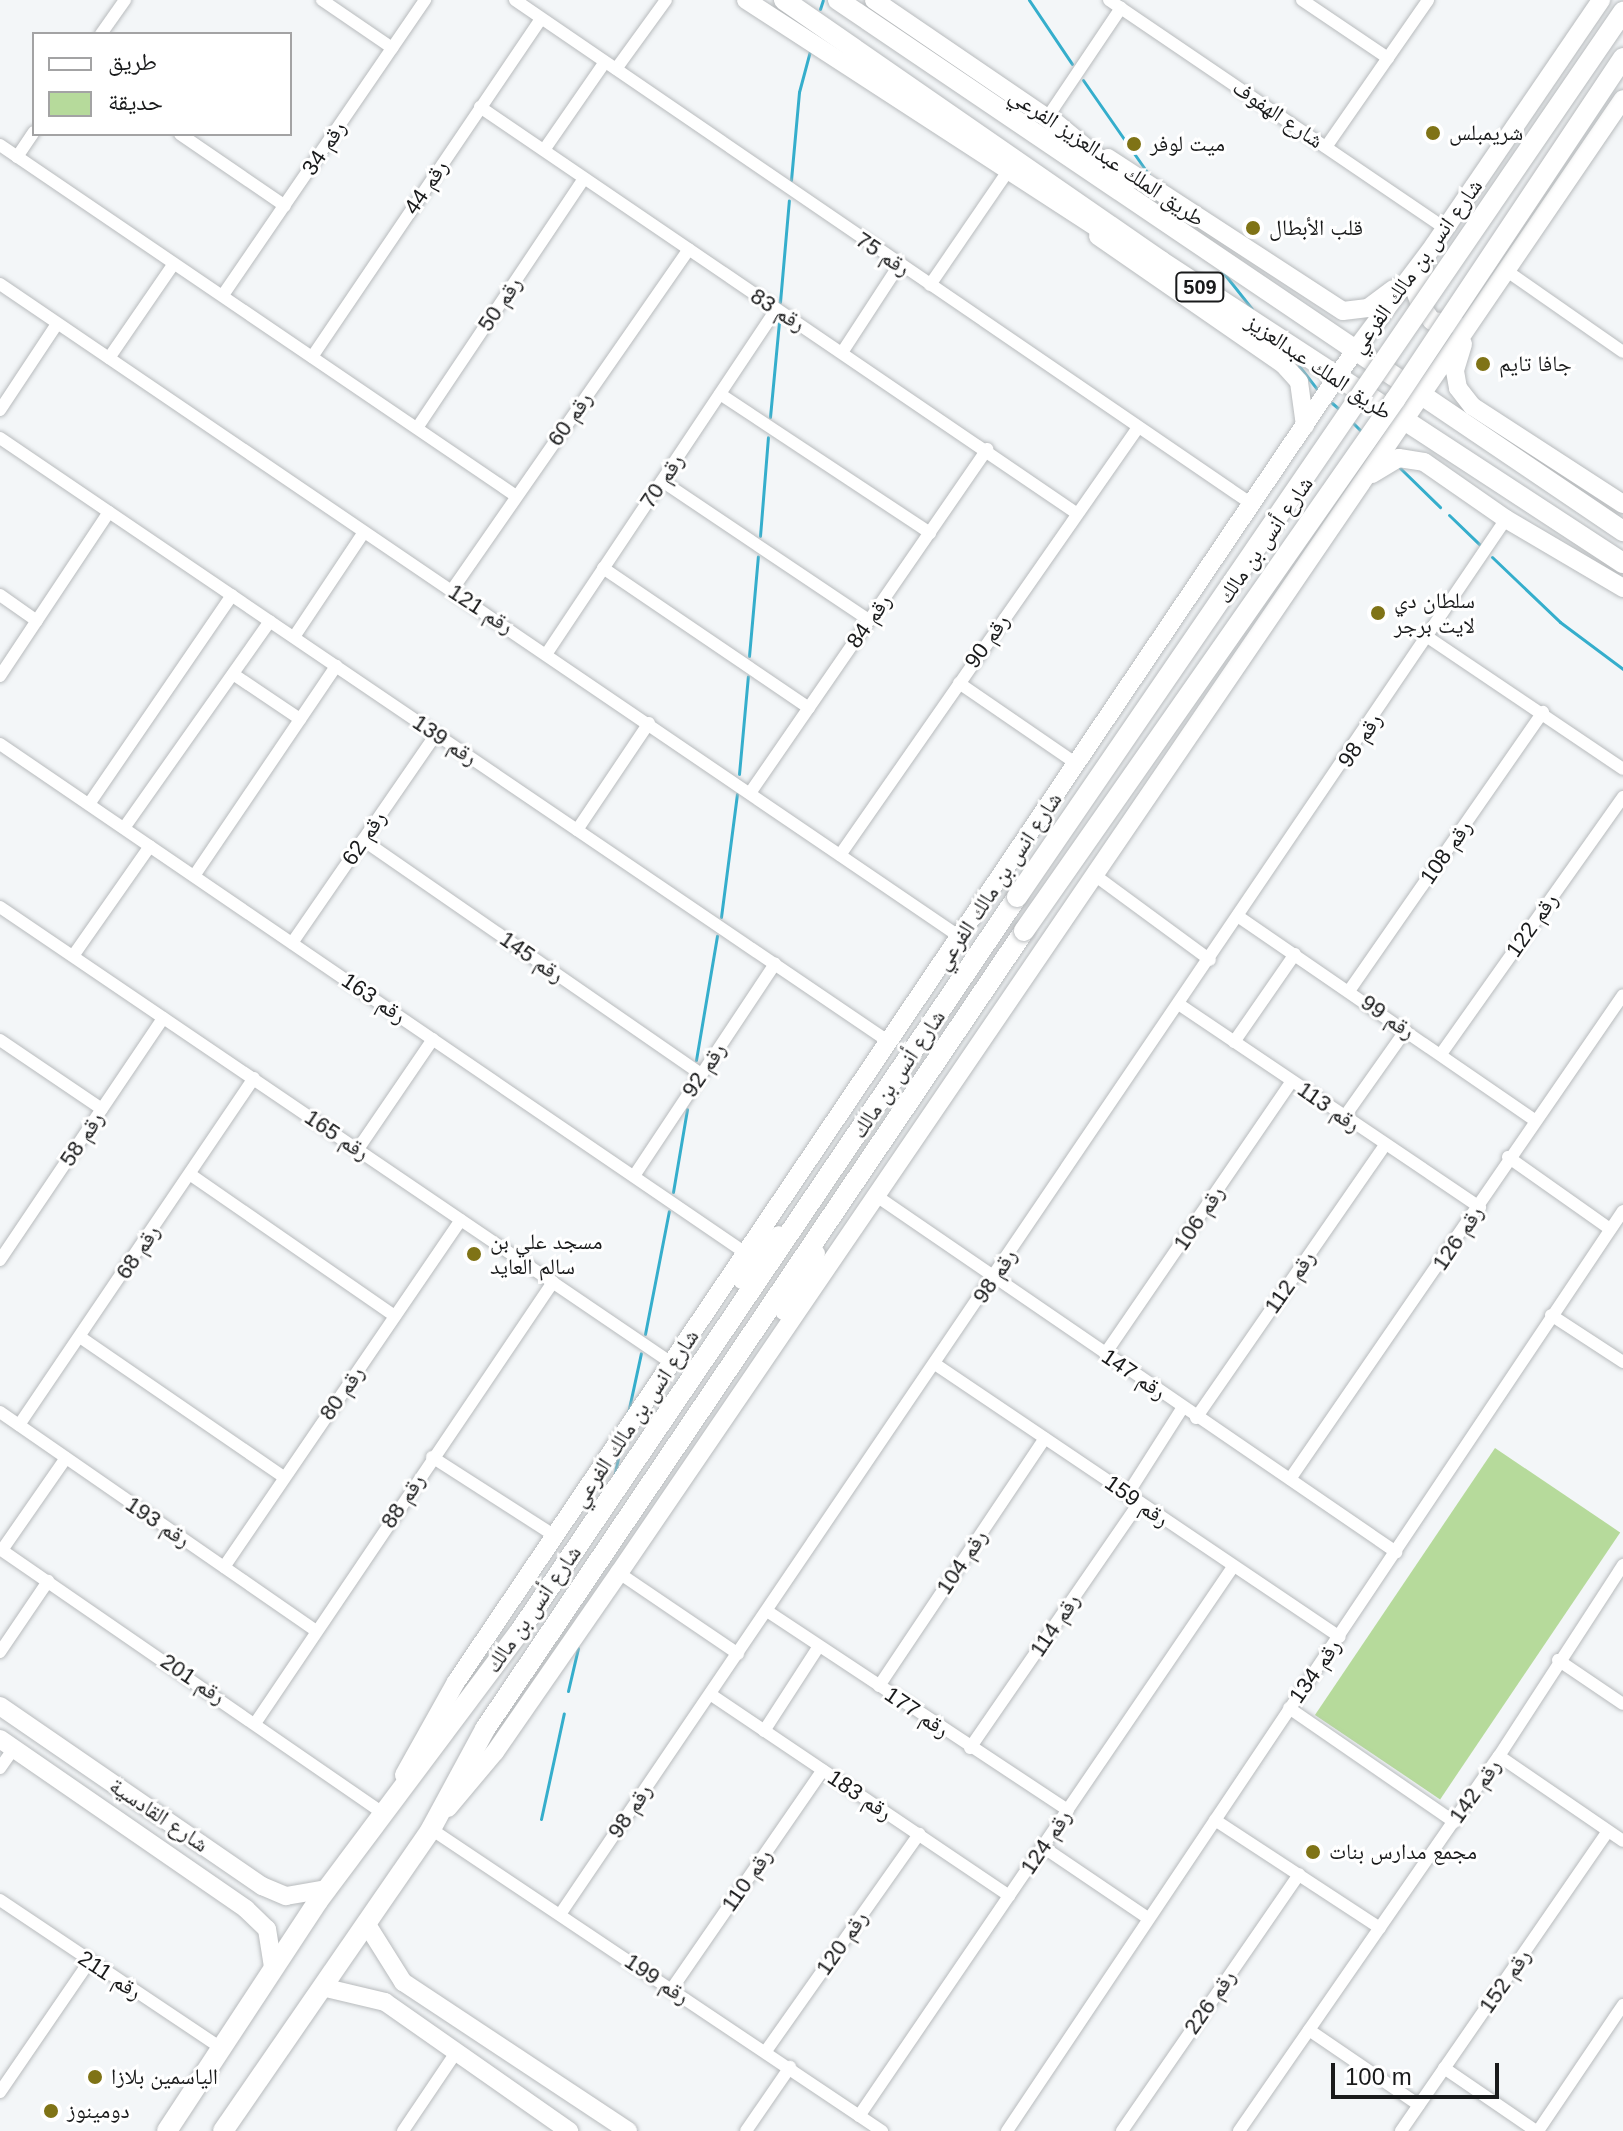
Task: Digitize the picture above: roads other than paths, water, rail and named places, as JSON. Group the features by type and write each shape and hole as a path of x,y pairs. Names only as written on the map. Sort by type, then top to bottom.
{"main road":[{"name":"طريق الملك عبدالعزيز","path":"784,0 1161,261 1402,423 1623,563"},
{"name":"طريق الملك عبدالعزيز","path":"838,0 1353,353 1623,531"},
{"name":"شارع أنس بن مالك","path":"167,2131 327,1889 518,1634 1017,897 1374,382 1623,12"},
{"name":"شارع أنس بن مالك","path":"223,2131 431,1829 485,1729 1024,931 1395,400 1623,58"},
{"path":"1049,119 1057,131 1154,203 1162,222"},
{"path":"1595,511 1623,524"}],"street":[{"path":"102,32 125,0"},
{"path":"322,0 392,48"},
{"name":"رقم 34","path":"223,295 425,0"},
{"name":"رقم 75","path":"515,0 1137,429 1253,505"},
{"path":"616,69 666,0"},
{"path":"746,0 1125,247 1161,261"},
{"name":"طريق الملك عبدالعزيز الفرعي","path":"874,0 1049,119 1343,311 1368,308 1411,276"},
{"name":"شارع الهفوف","path":"1109,0 1446,229"},
{"path":"1302,0 1388,58"},
{"path":"1326,147 1428,0"},
{"name":"شارع انس بن مالك الفرعي","path":"383,1813 456,1682 1353,353 1446,229 1601,0"},
{"path":"1049,119 1121,8"},
{"name":"رقم 44","path":"312,357 541,19"},
{"path":"544,150 605,62"},
{"path":"431,1829 495,1752 619,1573 1623,99"},
{"name":"رقم 83","path":"480,107 987,449 1076,513"},
{"path":"17,157 32,135"},
{"path":"183,136 285,206"},
{"path":"0,145 516,496"},
{"path":"930,285 1008,171"},
{"path":"1008,171 1283,364 1303,391 1305,426"},
{"name":"رقم 50","path":"417,428 584,179"},
{"path":"1434,245 1415,291 1432,321 1457,324 1491,292"},
{"name":"رقم 60","path":"452,590 689,249"},
{"path":"109,358 173,265"},
{"path":"843,351 899,265"},
{"path":"1507,271 1623,352"},
{"name":"رقم 121","path":"0,284 547,653 960,937"},
{"path":"1491,292 1459,352 1458,388 1495,423 1623,504"},
{"name":"رقم 70","path":"547,653 776,309"},
{"path":"0,410 57,324"},
{"path":"720,394 930,533"},
{"name":"رقم 90","path":"840,855 1137,429"},
{"name":"رقم 139","path":"0,438 889,1042"},
{"name":"رقم 84","path":"750,793 987,449"},
{"path":"1345,503 1380,465 1410,458 1623,588"},
{"path":"662,481 869,620"},
{"path":"0,676 109,512"},
{"name":"رقم 98","path":"561,1913 1429,638 1506,519"},
{"path":"1555,521 1623,578"},
{"path":"294,637 364,532"},
{"path":"603,568 809,708"},
{"path":"0,595 37,621"},
{"path":"89,804 232,595"},
{"path":"124,828 270,621"},
{"path":"1429,638 1622,768"},
{"path":"194,876 336,666"},
{"path":"233,674 300,719"},
{"path":"959,683 1077,764"},
{"name":"رقم 108","path":"1349,991 1543,712"},
{"path":"577,830 649,723"},
{"name":"رقم 62","path":"292,943 436,734"},
{"name":"رقم 163","path":"0,744 747,1254"},
{"name":"رقم 122","path":"1441,1054 1623,797"},
{"name":"رقم 145","path":"363,840 701,1074"},
{"path":"73,956 150,846"},
{"path":"1093,874 1210,960"},
{"name":"رقم 165","path":"0,907 673,1364"},
{"name":"رقم 99","path":"1239,917 1534,1120"},
{"path":"1234,1042 1295,954"},
{"name":"رقم 92","path":"634,1176 775,964"},
{"name":"رقم 126","path":"1290,1479 1480,1207 1508,1157 1623,995"},
{"name":"رقم 113","path":"1180,1005 1345,1116 1384,1146 1480,1207"},
{"name":"رقم 58","path":"0,1260 163,1018"},
{"path":"1345,1116 1406,1030"},
{"path":"358,1149 433,1039"},
{"path":"0,1041 102,1109"},
{"name":"رقم 68","path":"19,1425 254,1078"},
{"name":"رقم 106","path":"1105,1354 1292,1081"},
{"name":"رقم 112","path":"1196,1418 1384,1146"},
{"path":"1508,1157 1610,1229"},
{"path":"673,1364 839,1162"},
{"path":"711,1438 869,1162"},
{"path":"191,1175 395,1316"},
{"name":"رقم 147","path":"875,1195 1196,1418 1396,1552"},
{"name":"رقم 134","path":"1007,2131 1623,1211"},
{"name":"رقم 80","path":"224,1567 461,1220"},
{"name":"رقم 88","path":"256,1722 553,1282"},
{"path":"1551,1315 1623,1362"},
{"path":"80,1337 284,1477"},
{"name":"رقم 159","path":"935,1364 1339,1637"},
{"path":"1127,1495 1183,1407"},
{"name":"رقم 193","path":"0,1412 316,1631"},
{"name":"رقم 104","path":"879,1686 1045,1438"},
{"path":"432,1457 555,1536"},
{"path":"1,1550 66,1458"},
{"name":"رقم 114","path":"970,1748 1139,1503"},
{"name":"رقم 201","path":"1,1550 256,1722 383,1813"},
{"name":"رقم 142","path":"1239,2131 1499,1756 1558,1660 1623,1565"},
{"name":"رقم 124","path":"859,2116 1233,1567"},
{"path":"619,1573 738,1654"},
{"path":"0,1652 48,1581"},
{"name":"رقم 177","path":"767,1611 1068,1810"},
{"path":"764,1731 819,1646"},
{"path":"1558,1660 1623,1704"},
{"name":"رقم 183","path":"710,1694 1009,1896"},
{"name":"شارع القادسية","path":"0,1706 262,1886 286,1896 327,1889"},
{"path":"1289,1708 1454,1822"},
{"path":"0,1768 7,1744"},
{"name":"شارع القادسية","path":"7,1744 246,1909 267,1929 273,1968"},
{"path":"1499,1756 1623,1841"},
{"name":"رقم 110","path":"671,1990 823,1770"},
{"path":"1215,1820 1380,1928"},
{"name":"رقم 199","path":"431,1829 561,1913 882,2131"},
{"name":"رقم 152","path":"1401,2131 1608,1831"},
{"name":"رقم 120","path":"766,2051 919,1834"},
{"path":"1043,1847 1148,1918"},
{"name":"رقم 226","path":"1122,2131 1299,1874"},
{"path":"246,1909 259,1913 272,1904 262,1886"},
{"name":"رقم 211","path":"0,1900 221,2048"},
{"path":"366,1923 403,1982 628,2131"},
{"path":"0,2092 89,1962"},
{"path":"385,2002 387,1989 403,1982"},
{"path":"322,1987 385,2002 569,2131"},
{"path":"1444,2068 1537,2131 1623,2005"},
{"path":"1309,2030 1419,2105"},
{"path":"403,2131 455,2054"},
{"path":"746,2131 790,2067"}],"waterway":[{"path":"820,9 823,0"},
{"path":"1029,0 1072,64"},
{"path":"791,180 799,92 810,51"},
{"path":"1083,80 1149,175"},
{"path":"780,302 789,200"},
{"path":"1222,271 1252,309"},
{"path":"770,417 779,322"},
{"path":"1299,366 1317,389"},
{"path":"1332,403 1340,410"},
{"path":"1351,421 1363,433"},
{"path":"760,536 768,437"},
{"path":"1400,468 1440,507"},
{"path":"1449,515 1479,544"},
{"path":"749,656 758,556"},
{"path":"1492,557 1560,622 1623,669"},
{"path":"739,774 748,676"},
{"path":"721,917 737,794"},
{"path":"696,1060 717,936"},
{"path":"673,1192 687,1109"},
{"path":"645,1334 669,1211"},
{"path":"628,1413 641,1353"},
{"path":"614,1477 618,1458"},
{"path":"568,1691 578,1648"},
{"path":"541,1819 564,1713"}],"place":[{"name":"شريمبلس","path":"1433,133"},
{"name":"ميت لوفر","path":"1134,144"},
{"name":"قلب الأبطال","path":"1253,228"},
{"name":"جافا تايم","path":"1483,364"},
{"name":"سلطان دي لايت برجر","path":"1378,613"},
{"name":"مسجد علي بن سالم العايد","path":"474,1254"},
{"name":"مجمع مدارس بنات","path":"1313,1852"},
{"name":"الياسمين بلازا","path":"95,2077"},
{"name":"دومينوز","path":"51,2111"}]}
